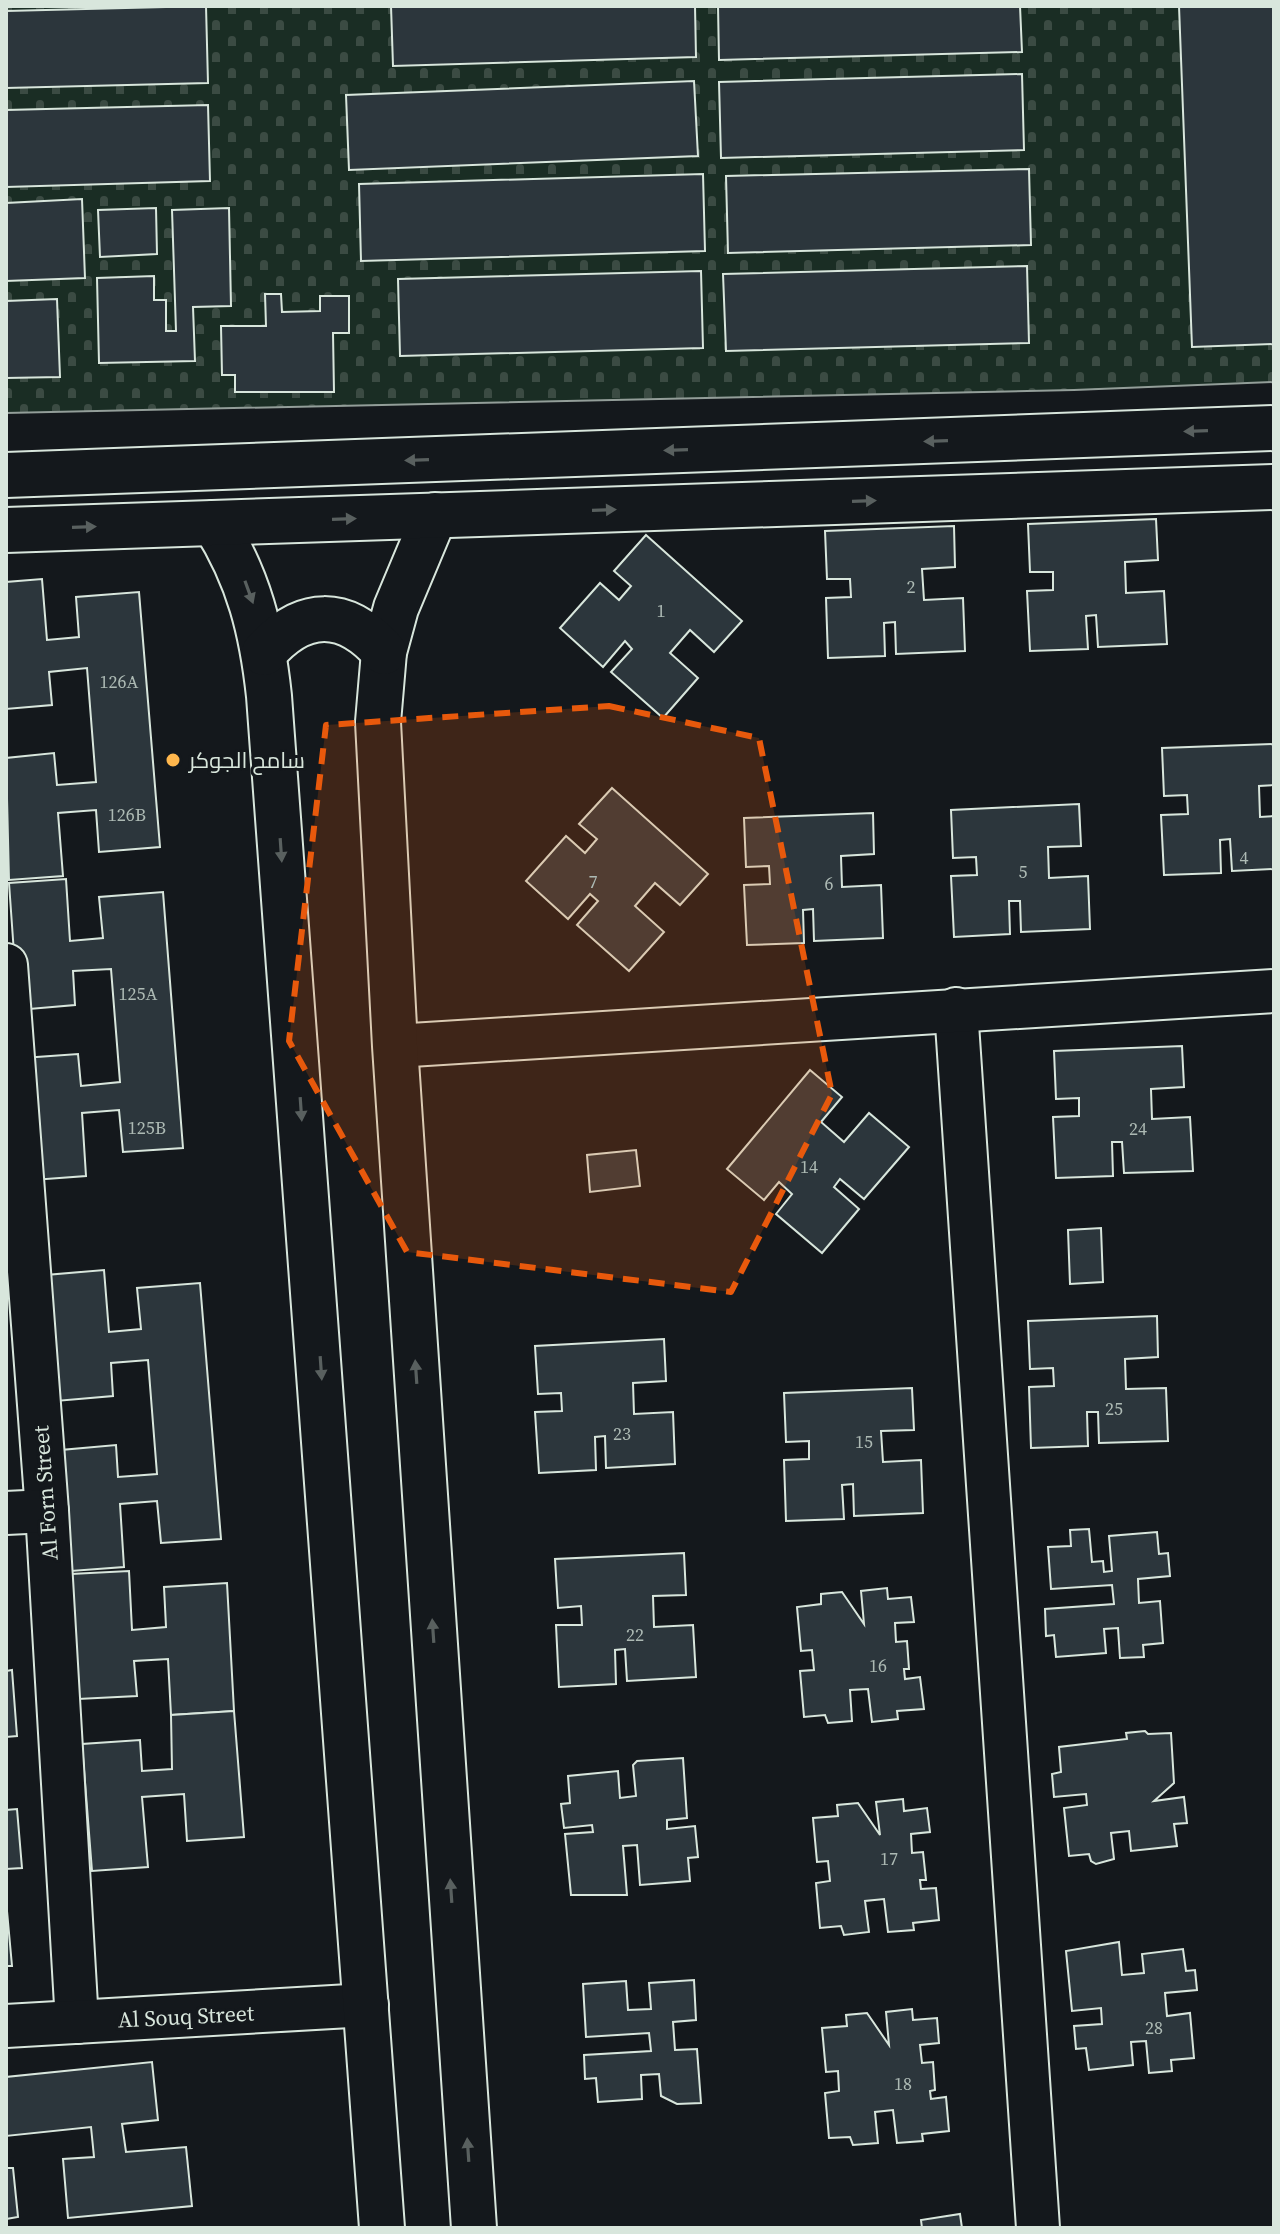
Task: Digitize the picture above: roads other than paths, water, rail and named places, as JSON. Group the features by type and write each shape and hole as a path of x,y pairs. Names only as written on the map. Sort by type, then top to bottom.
{"street":[{"path":"6,475 1274,428"},
{"path":"6,530 1274,487"},
{"path":"435,515 406,580 384,652 378,722 395,1046 474,2228"},
{"path":"214,523 247,585 264,653 382,2228"},
{"path":"264,653 281,633 302,622 325,618 348,622 368,634 384,652"},
{"name":"Al Forn Street","path":"6,965 26,1512 77,2022"},
{"path":"395,1046 1274,991"},
{"path":"956,1009 1038,2228"},
{"name":"Al Souq Street","path":"6,2026 367,2005"}],"place":[{"name":"سامح الجوكر","path":"173,760"}]}
